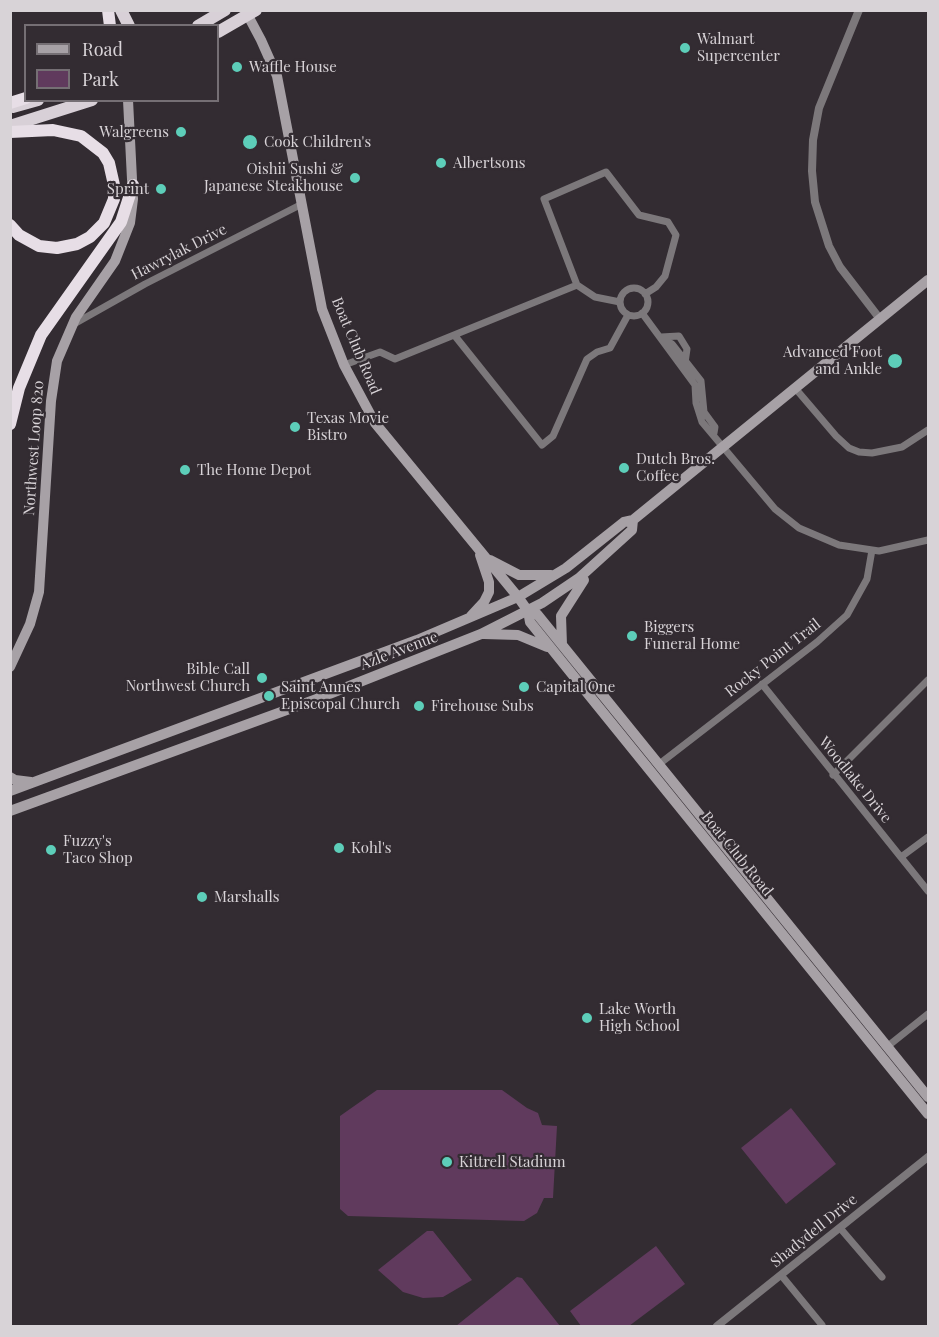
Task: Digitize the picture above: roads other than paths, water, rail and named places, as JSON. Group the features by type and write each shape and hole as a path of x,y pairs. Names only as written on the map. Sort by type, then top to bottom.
{"highway":[{"path":"120,10 128,24"},
{"path":"201,24 225,10"},
{"path":"219,31 249,12"},
{"path":"10,105 24,99"},
{"path":"10,105 27,102"},
{"path":"10,126 86,102"},
{"path":"10,132 52,130 81,136 103,153 112,173 114,185 114,199 104,223 90,237 77,244 57,248 39,246 19,235 10,225"},
{"path":"10,424 19,388 41,335 121,222 133,185"},
{"path":"10,411 11,416"}],"main road":[{"name":"Boat Club Road","path":"249,12 277,76 300,206 322,309 344,365 363,404 389,442 528,611 537,614 558,648 928,1114"},
{"name":"Northwest Loop 820","path":"10,667 30,624 39,592 52,390 59,353 71,326 119,254 130,223 133,185 128,102"},
{"name":"Azle Avenue","path":"10,790 307,681 464,621 518,597 554,575 624,522 633,520 928,280"},
{"name":"Azle Avenue","path":"10,811 314,700 481,634 556,595 608,554 632,530 633,520"},
{"name":"Azle Avenue","path":"464,621 484,602 489,592 489,582 478,549"},
{"path":"478,549 489,559 519,575 554,575"},
{"path":"481,634 527,637 558,648 560,621 565,607 577,588 608,554"},
{"name":"Boat Club Road","path":"558,648 658,765 928,1097"},
{"path":"354,663 360,682"},
{"path":"307,681 314,700"},
{"path":"10,777 15,780 35,782"},
{"path":"10,821 34,803"}],"street":[{"path":"859,10 822,101 813,140 812,171 815,202 829,246 840,267 880,319"},
{"path":"620,302 595,297 577,285 544,199 606,172 639,215 668,222 676,234 665,276 645,294"},
{"name":"Hawrylak Drive","path":"71,326 145,284 300,206"},
{"path":"344,365 380,352 395,359 577,285"},
{"path":"629,289 638,289 645,294 647,303 642,314 628,315 621,308 622,295 629,289"},
{"path":"642,314 684,365 695,385 702,422 714,433 775,509 799,528 839,545 872,549 907,546 928,540"},
{"path":"455,336 542,445 553,436 587,359 597,352 610,348 628,315"},
{"path":"661,337 679,336 687,349 684,365"},
{"path":"795,388 836,436 849,448 859,452 872,453 902,447 928,430"},
{"name":"Rocky Point Trail","path":"658,765 847,615 867,579 872,549"},
{"path":"833,775 928,680"},
{"name":"Woodlake Drive","path":"762,684 928,891"},
{"path":"901,858 928,837"},
{"path":"888,1046 928,1014"},
{"name":"Shadydell Drive","path":"721,1325 928,1157"},
{"path":"840,1228 882,1277"},
{"path":"781,1275 822,1325"}],"place":[{"name":"Walmart Supercenter","path":"685,48"},
{"name":"Waffle House","path":"237,67"},
{"name":"Walgreens","path":"181,132"},
{"name":"Cook Children's","path":"250,142"},
{"name":"Albertsons","path":"441,163"},
{"name":"Oishii Sushi & Japanese Steakhouse","path":"355,178"},
{"name":"Sprint","path":"161,189"},
{"name":"Advanced Foot and Ankle","path":"895,361"},
{"name":"Texas Movie Bistro","path":"295,427"},
{"name":"Dutch Bros. Coffee","path":"624,468"},
{"name":"The Home Depot","path":"185,470"},
{"name":"Biggers Funeral Home","path":"632,636"},
{"name":"Bible Call Northwest Church","path":"262,678"},
{"name":"Capital One","path":"524,687"},
{"name":"Saint Annes Episcopal Church","path":"269,696"},
{"name":"Firehouse Subs","path":"419,706"},
{"name":"Kohl's","path":"339,848"},
{"name":"Fuzzy's Taco Shop","path":"51,850"},
{"name":"Marshalls","path":"202,897"},
{"name":"Lake Worth High School","path":"587,1018"},
{"name":"Kittrell Stadium","path":"447,1162"}]}
